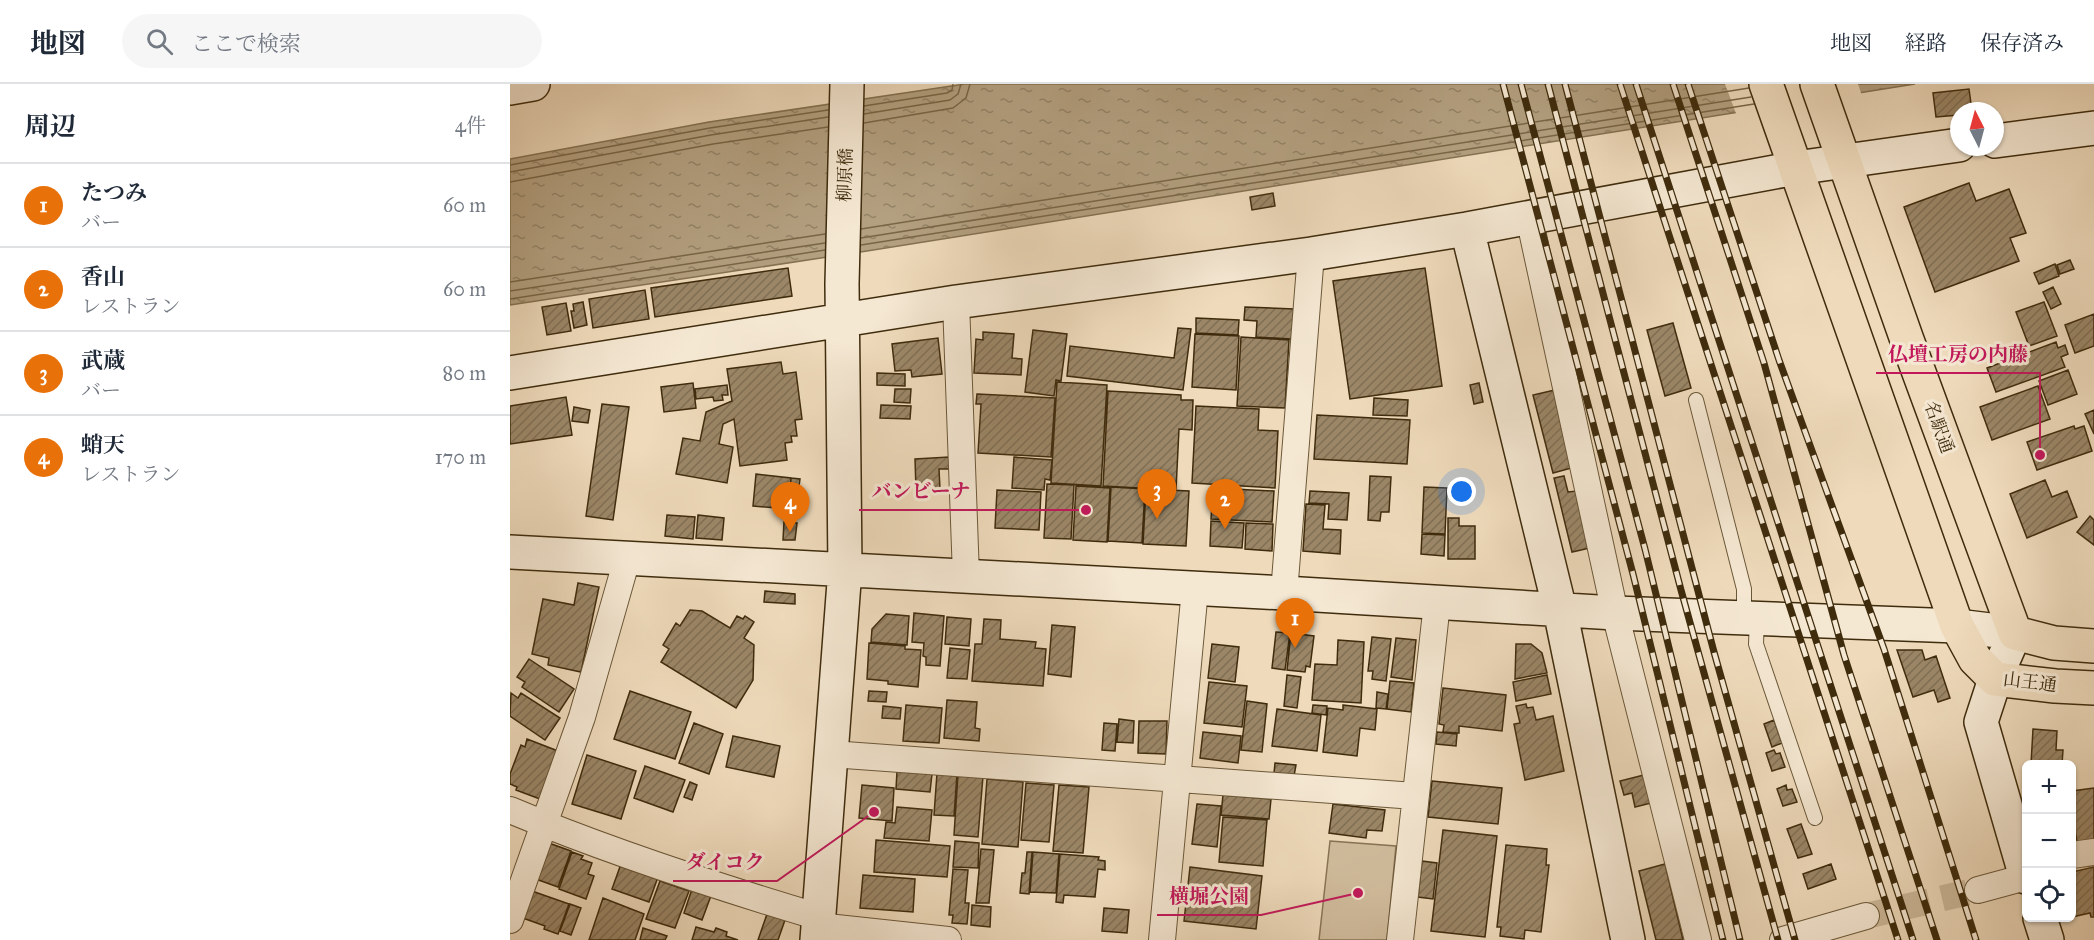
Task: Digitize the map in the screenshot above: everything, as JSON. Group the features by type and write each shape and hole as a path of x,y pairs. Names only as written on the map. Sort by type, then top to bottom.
{"main road":[{"path":"1766,84 1957,626"},
{"name":"名駅通","path":"1817,84 1846,160 1906,340 2015,633"},
{"name":"山王通","path":"1957,626 1975,659 1995,679 2094,688"},
{"path":"2015,633 2054,644 2094,646"}],"street":[{"path":"510,88 533,84"},
{"name":"柳原橋","path":"818,928 844,569 842,265 847,85"},
{"path":"2004,140 2094,128"},
{"path":"510,373 956,302 1311,254 1467,229 1796,168 1950,147"},
{"path":"1528,217 1615,613 1698,940"},
{"path":"1467,229 1560,610 1628,940"},
{"path":"1284,593 1311,254"},
{"path":"956,302 966,576"},
{"path":"510,552 1615,613 1957,626 2015,633 1995,679 1981,722 2024,868"},
{"path":"510,920 582,717 627,559"},
{"path":"1162,940 1195,589"},
{"path":"1400,940 1437,603"},
{"path":"831,754 1415,796"},
{"path":"510,810 693,878 818,928 948,940"},
{"path":"2076,854 2094,852"},
{"path":"1978,890 2022,871"},
{"path":"1783,940 1866,916"},
{"path":"2041,922 2047,940"}],"lane":[{"path":"1696,400 1756,644 1815,818"}],"shaded area":[{"path":"1330,841 1396,846 1387,940 1319,940"}],"water":[{"path":"965,84 1915,84 867,251 510,305 510,159 709,122"}],"pier":[{"path":"1725,84 1858,84 1862,96 1737,116"}],"building":[{"path":"1969,89 1971,102 1950,102 1950,116 1936,117 1933,93"},
{"path":"1969,183 1976,201 2009,189 2026,233 2010,238 2019,261 1935,292 1904,207"},
{"path":"1273,193 1275,206 1252,210 1250,197"},
{"path":"2070,260 2074,269 2060,274 2057,265"},
{"path":"2055,264 2059,276 2039,284 2034,273"},
{"path":"788,268 792,296 655,317 651,288"},
{"path":"1425,268 1442,386 1350,399 1333,281"},
{"path":"2053,287 2061,304 2051,309 2043,292"},
{"path":"645,290 649,319 593,328 589,299"},
{"path":"583,302 587,325 574,328 571,311 574,311 573,304"},
{"path":"2044,302 2057,336 2029,346 2016,312"},
{"path":"566,303 571,331 547,335 542,307"},
{"path":"1245,307 1294,309 1292,339 1256,337 1257,321 1244,320"},
{"path":"2094,314 2094,346 2075,353 2065,325"},
{"path":"1196,318 1239,320 1238,335 1196,333"},
{"path":"1673,323 1691,388 1665,396 1647,330"},
{"path":"1178,328 1191,329 1183,390 1067,376 1070,346 1174,358"},
{"path":"1033,330 1067,334 1061,381 1056,380 1054,396 1025,392"},
{"path":"983,332 1014,334 1012,358 1022,359 1021,375 974,373 976,339 983,340"},
{"path":"1195,334 1239,336 1236,390 1192,387"},
{"path":"1241,337 1289,340 1285,408 1237,406"},
{"path":"938,338 942,374 912,377 911,370 895,371 892,344"},
{"path":"2056,342 2058,348 2065,345 2068,354 2061,357 2065,367 1996,392 1987,368"},
{"path":"781,362 783,374 796,372 802,419 795,420 797,436 791,436 792,442 785,443 787,460 740,466 734,419 723,424 719,444 733,447 727,483 676,474 683,438 700,441 706,412 732,401 727,369"},
{"path":"2068,370 2077,394 2048,405 2039,381"},
{"path":"877,373 905,374 905,386 877,385"},
{"path":"1057,382 1107,385 1101,486 1051,483"},
{"path":"693,383 696,408 664,412 661,387"},
{"path":"1479,383 1483,402 1474,404 1470,385"},
{"path":"727,385 728,395 722,395 723,400 714,401 713,397 696,399 695,389"},
{"path":"2038,386 2050,419 1992,440 1980,407"},
{"path":"895,389 911,389 910,403 894,402"},
{"path":"1555,390 1575,467 1553,473 1533,395"},
{"path":"1108,391 1181,395 1181,400 1193,400 1192,430 1179,429 1176,490 1103,486"},
{"path":"977,394 1055,398 1051,457 978,453 981,404 976,404"},
{"path":"566,397 572,435 510,444 510,406"},
{"path":"1374,398 1408,400 1407,416 1373,415"},
{"path":"602,404 629,407 613,520 586,516"},
{"path":"881,405 911,406 910,419 880,418"},
{"path":"1196,406 1259,409 1258,430 1278,431 1275,488 1192,483"},
{"path":"574,407 590,410 588,423 572,421"},
{"path":"2094,410 2094,434 2085,414"},
{"path":"1317,415 1410,420 1407,464 1314,459"},
{"path":"2074,426 2075,429 2084,426 2092,451 2037,470 2027,442"},
{"path":"949,457 949,469 939,469 940,489 916,490 915,459"},
{"path":"1014,457 1052,460 1050,480 1045,479 1044,490 1012,488"},
{"path":"756,474 791,478 789,499 778,498 777,508 753,506"},
{"path":"1370,476 1391,477 1389,512 1381,512 1380,521 1368,520"},
{"path":"1564,476 1568,492 1577,491 1590,548 1572,552 1554,478"},
{"path":"791,478 800,479 798,494 790,493"},
{"path":"2045,480 2052,497 2067,491 2077,517 2027,538 2010,494"},
{"path":"1047,484 1074,485 1071,539 1044,538"},
{"path":"1076,486 1110,488 1107,542 1073,540"},
{"path":"1111,487 1145,489 1142,543 1108,541"},
{"path":"1424,487 1447,488 1445,534 1422,533"},
{"path":"1213,488 1274,491 1272,522 1211,519"},
{"path":"1146,489 1189,491 1186,546 1143,544"},
{"path":"997,490 1041,492 1039,530 995,528"},
{"path":"1310,491 1349,493 1347,520 1328,519 1329,504 1309,503"},
{"path":"1306,504 1325,505 1323,529 1341,530 1340,554 1303,551"},
{"path":"667,515 695,517 693,539 665,536"},
{"path":"698,515 724,518 722,540 696,538"},
{"path":"2090,516 2094,520 2094,545 2077,532"},
{"path":"1448,518 1459,518 1459,526 1475,526 1475,559 1448,559"},
{"path":"1211,521 1244,523 1242,548 1210,546"},
{"path":"784,522 797,523 795,540 783,540"},
{"path":"1246,523 1273,524 1272,551 1245,549"},
{"path":"1422,534 1445,535 1444,556 1421,554"},
{"path":"578,583 599,587 581,672 548,665 549,658 532,654 543,599 574,605"},
{"path":"765,591 795,594 795,604 764,602"},
{"path":"690,610 702,611 730,628 737,616 743,619 745,616 754,622 744,638 754,645 753,680 736,708 661,662 669,649 663,645 676,623 680,626"},
{"path":"914,613 944,616 940,666 926,665 926,657 923,656 924,643 912,642"},
{"path":"886,614 909,616 907,645 871,642 872,629"},
{"path":"947,617 971,619 969,646 945,644"},
{"path":"984,619 1001,620 1000,639 1036,642 1035,648 1046,649 1043,686 972,681 975,644 982,644"},
{"path":"1052,625 1075,627 1071,677 1048,674"},
{"path":"1276,632 1290,633 1285,670 1272,668"},
{"path":"1291,633 1314,636 1310,667 1306,666 1305,672 1287,670"},
{"path":"1372,637 1391,639 1386,681 1372,679 1373,671 1368,671"},
{"path":"1396,638 1416,640 1412,680 1391,677"},
{"path":"1338,640 1364,642 1361,703 1312,700 1315,664 1337,665"},
{"path":"869,643 905,646 905,649 921,650 918,687 867,679"},
{"path":"1212,644 1239,647 1235,682 1208,678"},
{"path":"1516,644 1531,644 1542,653 1547,673 1515,679"},
{"path":"950,648 970,650 967,679 947,678"},
{"path":"1897,650 1922,650 1925,660 1936,656 1950,698 1938,702 1934,690 1913,697"},
{"path":"529,659 574,689 559,712 522,687 525,682 517,677"},
{"path":"1287,675 1301,677 1297,708 1284,706"},
{"path":"1547,675 1551,694 1516,701 1513,682"},
{"path":"1390,681 1414,683 1411,712 1387,709"},
{"path":"1209,682 1247,686 1242,727 1204,723"},
{"path":"1443,688 1506,695 1502,731 1459,726 1459,733 1443,732 1444,725 1439,724"},
{"path":"630,691 691,712 675,759 614,739"},
{"path":"869,691 887,692 886,702 868,701"},
{"path":"1377,692 1388,694 1386,709 1376,708"},
{"path":"511,693 518,698 521,693 560,718 545,740 510,716"},
{"path":"947,700 977,702 975,728 980,729 979,741 944,738"},
{"path":"1247,701 1267,704 1262,752 1241,750"},
{"path":"1526,704 1527,708 1533,707 1536,720 1553,716 1564,771 1525,780 1514,724 1520,723 1516,706"},
{"path":"906,705 942,708 939,743 903,741"},
{"path":"1313,705 1327,706 1326,715 1312,713"},
{"path":"1343,705 1377,709 1375,730 1360,728 1357,756 1323,752 1328,708 1343,710"},
{"path":"883,706 901,708 900,719 882,718"},
{"path":"1277,709 1321,715 1317,751 1272,746"},
{"path":"1119,719 1134,721 1133,743 1117,742"},
{"path":"1774,720 1782,743 1772,747 1764,724"},
{"path":"1139,721 1167,721 1166,754 1138,753"},
{"path":"694,723 723,734 709,774 679,763"},
{"path":"1104,723 1117,724 1115,751 1102,750"},
{"path":"2033,729 2057,731 2056,750 2063,750 2062,760 2031,760"},
{"path":"1203,732 1241,736 1238,763 1200,758"},
{"path":"1437,732 1457,734 1456,746 1436,744"},
{"path":"733,736 780,746 774,777 726,767"},
{"path":"527,739 558,751 540,799 516,790 517,787 510,784 510,774 521,745 525,747"},
{"path":"1774,750 1776,754 1780,753 1785,767 1772,771 1766,753"},
{"path":"587,755 636,771 621,819 572,804"},
{"path":"1275,763 1296,765 1294,776 1274,773"},
{"path":"645,766 685,780 673,812 634,798"},
{"path":"897,771 932,774 930,792 896,789"},
{"path":"937,773 957,774 954,816 934,815"},
{"path":"958,774 983,776 978,837 954,835"},
{"path":"1648,774 1655,802 1635,807 1632,793 1624,795 1620,781"},
{"path":"987,779 1023,782 1018,847 982,844"},
{"path":"1432,781 1502,788 1498,824 1428,817"},
{"path":"690,782 697,785 692,800 684,797"},
{"path":"1026,783 1054,785 1049,842 1021,840"},
{"path":"862,785 894,788 892,821 859,818"},
{"path":"1059,785 1089,787 1083,853 1053,851"},
{"path":"1786,785 1787,790 1792,789 1797,802 1783,806 1777,789"},
{"path":"2094,788 2094,840 2077,843 2076,790"},
{"path":"1223,795 1271,799 1269,819 1221,815"},
{"path":"1197,804 1221,806 1217,847 1192,844"},
{"path":"1333,804 1385,810 1382,831 1367,830 1366,838 1329,833"},
{"path":"897,807 932,810 929,841 884,838 886,822 895,823"},
{"path":"1223,817 1267,820 1263,866 1219,862"},
{"path":"1801,824 1812,854 1798,858 1787,829"},
{"path":"1443,830 1497,836 1485,937 1431,931"},
{"path":"876,840 950,846 947,877 874,872"},
{"path":"955,841 979,843 978,868 953,867"},
{"path":"546,842 571,851 558,887 533,878"},
{"path":"1506,845 1547,849 1546,865 1549,865 1541,932 1525,930 1524,939 1500,936 1501,927 1497,927"},
{"path":"981,849 994,850 989,903 976,903"},
{"path":"572,852 592,863 588,874 594,876 586,899 559,889"},
{"path":"1027,852 1032,852 1029,894 1020,893"},
{"path":"1033,852 1059,854 1056,893 1030,892"},
{"path":"1060,854 1099,857 1098,860 1105,861 1105,870 1098,869 1095,897 1064,895 1063,903 1056,902"},
{"path":"1422,861 1437,863 1433,899 1418,897"},
{"path":"621,864 658,877 649,902 612,889"},
{"path":"1665,864 1683,940 1656,940 1639,871"},
{"path":"1831,864 1836,879 1808,889 1803,874"},
{"path":"1190,867 1262,876 1256,929 1184,921"},
{"path":"2094,867 2094,917 2091,917 2090,913 2076,916 2076,871"},
{"path":"953,869 968,870 965,903 969,903 967,924 952,923 953,915 949,915"},
{"path":"863,875 915,879 913,912 860,908"},
{"path":"660,881 689,891 675,928 646,919"},
{"path":"693,886 712,893 702,920 684,913"},
{"path":"529,890 569,904 558,934 544,929 545,926 520,917"},
{"path":"603,898 644,914 635,940 589,940"},
{"path":"570,904 581,908 571,935 560,931"},
{"path":"972,905 991,907 990,927 971,925"},
{"path":"1104,908 1129,910 1127,933 1102,931"},
{"path":"767,914 785,920 778,940 758,940"},
{"path":"696,927 714,932 716,928 727,932 726,936 738,940 692,940"},
{"path":"643,928 667,936 665,940 640,940"}],"tunnel":[{"path":"1866,916 1978,890"}],"railway":[{"path":"1503,84 1633,574 1723,940"},
{"path":"1521,84 1645,549 1740,940"},
{"path":"1548,84 1681,590 1778,940"},
{"path":"1565,84 1714,652 1795,940"},
{"path":"1620,84 1898,940"},
{"path":"1636,84 1913,940"},
{"path":"1673,84 1764,363 1844,655 1937,940"},
{"path":"1688,84 1779,360 1884,649 1976,940"}],"place":[{"name":"仏壇工房の内藤","path":"2040,455"},
{"name":"バンビーナ","path":"1086,510"},
{"name":"武蔵","path":"1157,519"},
{"name":"香山","path":"1225,529"},
{"name":"蛸天","path":"790,532"},
{"name":"たつみ","path":"1295,648"},
{"name":"ダイコク","path":"874,812"},
{"name":"横堀公園","path":"1358,893"}]}
